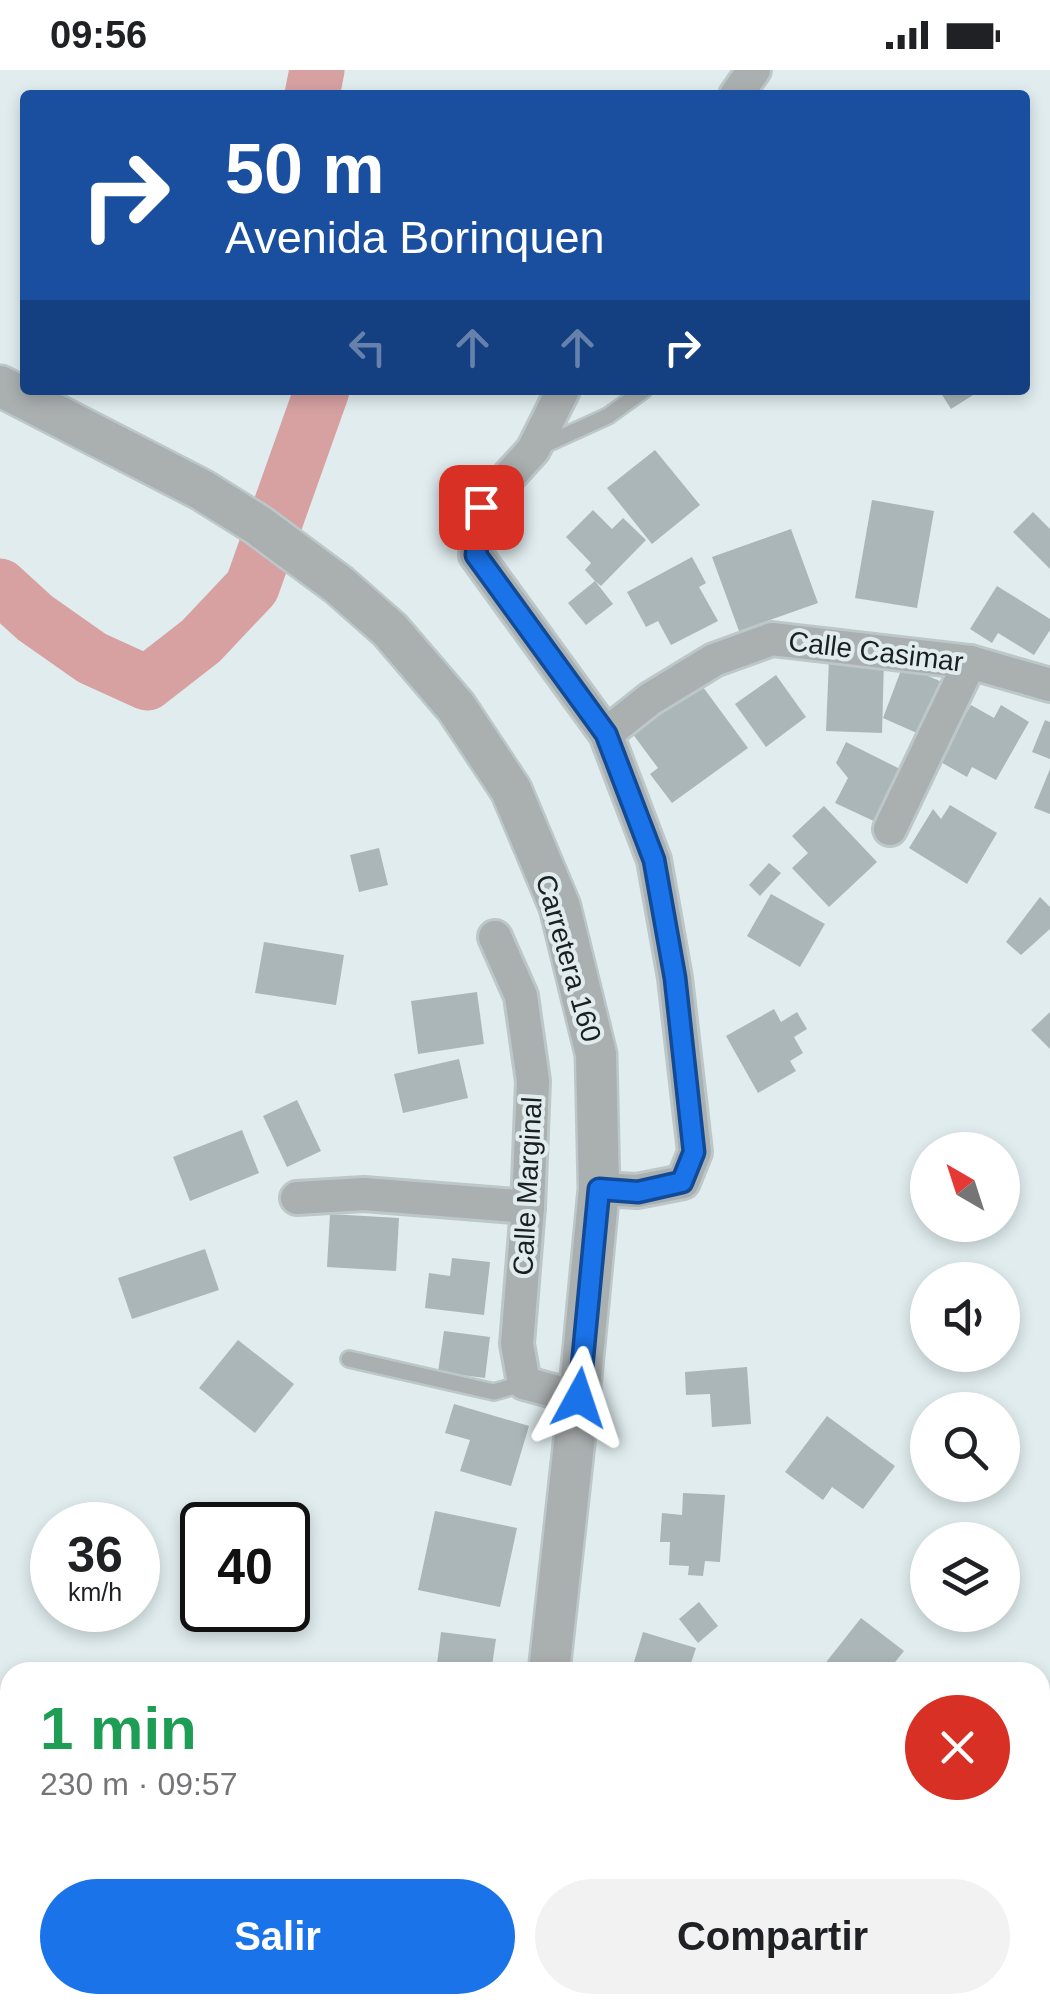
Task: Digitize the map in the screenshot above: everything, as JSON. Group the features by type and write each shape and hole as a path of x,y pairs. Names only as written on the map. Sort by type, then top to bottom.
{"street":[{"name":"Carretera 160","path":"0,386 202,490 339,584 390,630 456,707 511,790 560,906 596,1054 599,1189 550,1662"},
{"path":"561,395 534,450 481,507 476,555 606,734 654,860 675,978 694,1152 682,1182 638,1192 599,1189"},
{"name":"Calle Casimar","path":"606,734 650,699 714,660 772,639 970,662 1050,685"},
{"path":"890,829 970,662"},
{"name":"Calle Marginal","path":"495,937 520,996 533,1082 517,1344 524,1384"},
{"path":"297,1198 364,1194 528,1207"},
{"path":"524,1384 579,1398"}],"lane":[{"path":"534,450 608,416 637,395"},
{"path":"348,1360 494,1392 524,1384"}],"building":[{"path":"942,395 973,395 951,409"},
{"path":"655,450 700,505 652,544 607,488"},
{"path":"872,500 934,511 917,608 855,598"},
{"path":"593,510 612,529 623,518 646,540 601,586 585,570 591,563 566,537"},
{"path":"1033,512 1050,529 1050,569 1013,532"},
{"path":"791,529 818,603 739,631 712,557"},
{"path":"692,557 706,583 699,587 718,621 671,645 658,621 646,627 627,592"},
{"path":"595,581 613,604 586,625 568,603"},
{"path":"997,586 1050,619 1050,630 1034,655 998,633 992,643 970,629"},
{"path":"829,659 884,660 882,733 826,731"},
{"path":"903,665 942,682 919,734 883,718"},
{"path":"776,675 806,717 766,747 735,704"},
{"path":"700,683 748,748 672,803 650,774 658,768 632,733"},
{"path":"971,705 994,718 1001,705 1029,722 996,780 972,767 967,777 939,761"},
{"path":"1045,720 1050,722 1050,759 1032,752"},
{"path":"846,742 904,771 878,823 835,803 848,778 836,763"},
{"path":"1050,769 1050,814 1034,808"},
{"path":"950,805 997,833 967,884 909,848 933,809 941,819"},
{"path":"824,806 877,862 829,907 792,868 808,853 792,836"},
{"path":"379,848 388,885 359,892 350,855"},
{"path":"769,863 781,873 760,896 749,885"},
{"path":"771,894 825,924 800,967 747,936"},
{"path":"1040,897 1050,907 1050,929 1021,955 1006,942"},
{"path":"264,942 344,955 336,1005 255,993"},
{"path":"477,992 484,1044 418,1054 411,1001"},
{"path":"774,1009 781,1022 797,1012 807,1029 794,1037 803,1053 790,1061 796,1071 758,1093 726,1036"},
{"path":"1050,1012 1050,1049 1031,1030"},
{"path":"459,1059 468,1098 403,1113 394,1074"},
{"path":"297,1100 321,1151 287,1167 263,1116"},
{"path":"242,1130 259,1173 190,1201 173,1157"},
{"path":"330,1214 399,1218 396,1271 327,1267"},
{"path":"205,1249 219,1290 132,1319 118,1278"},
{"path":"452,1258 490,1262 484,1315 425,1308 429,1273 450,1276"},
{"path":"444,1331 490,1337 485,1378 438,1372"},
{"path":"238,1340 294,1384 255,1433 199,1388"},
{"path":"747,1367 751,1424 712,1427 710,1394 686,1395 685,1372"},
{"path":"454,1404 529,1426 511,1486 460,1471 470,1440 445,1433"},
{"path":"827,1416 895,1466 863,1509 832,1487 823,1500 785,1472"},
{"path":"683,1493 725,1495 720,1562 705,1561 703,1576 688,1575 689,1566 669,1565 670,1542 660,1542 662,1513 682,1515"},
{"path":"435,1511 517,1528 500,1607 418,1590"},
{"path":"699,1602 718,1626 698,1643 679,1619"},
{"path":"861,1618 904,1651 895,1662 826,1662"},
{"path":"441,1632 496,1639 493,1662 437,1662"},
{"path":"643,1632 696,1648 691,1662 634,1662"}],"waterway":[{"path":"313,90 317,70"},
{"path":"0,586 35,618 92,658 147,683 201,641 252,587 320,395"}],"route":[{"path":"481,507 476,555 606,734 654,860 675,978 694,1152 682,1182 638,1192 599,1189 579,1398"}]}
